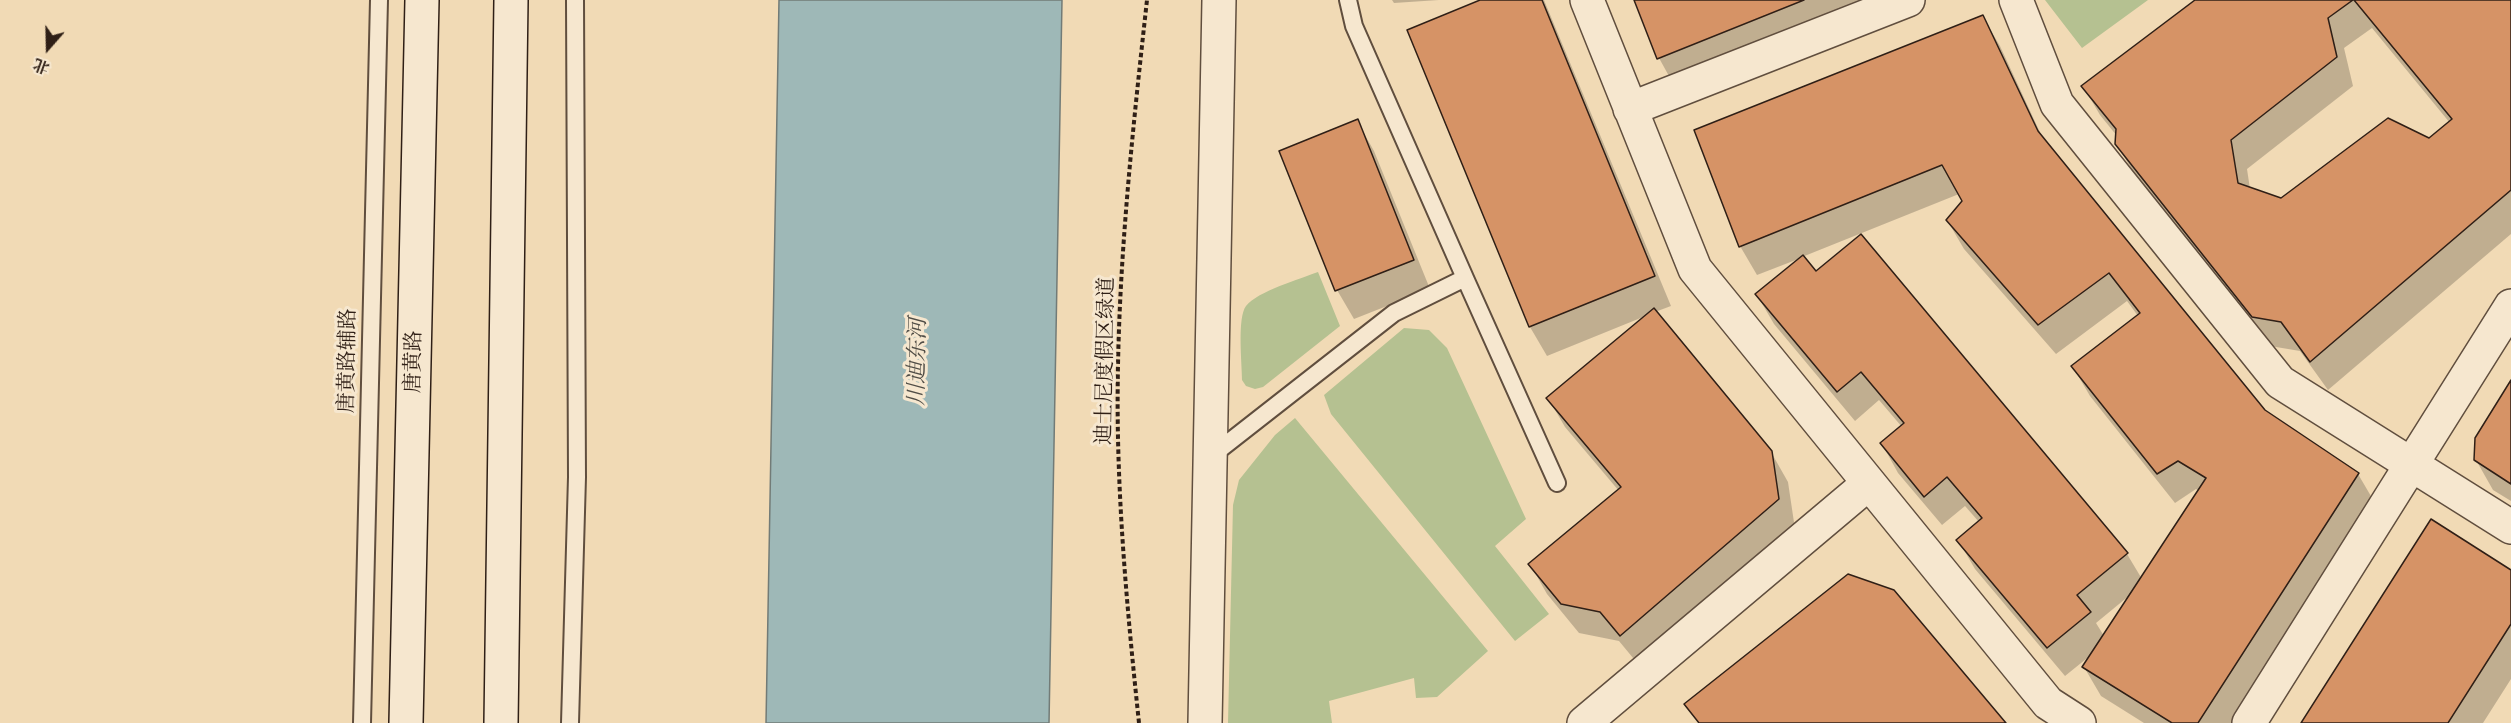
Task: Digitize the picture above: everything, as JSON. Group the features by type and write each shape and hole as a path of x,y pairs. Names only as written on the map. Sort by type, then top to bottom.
{"street":[{"name":"唐黄路","path":"406,723 422,0"},
{"path":"501,723 511,0"},
{"path":"1205,723 1218,0"},
{"path":"1587,0 1695,269 2048,703 2079,723"},
{"path":"1630,109 1908,0"},
{"path":"2016,0 2057,104 2280,382 2511,527"},
{"path":"2249,723 2511,306"},
{"path":"1584,723 1869,483"}],"lane":[{"name":"唐黄路辅路","path":"362,723 379,0"},
{"path":"570,723 577,477 575,0"},
{"path":"1348,0 1354,26 1557,483"},
{"path":"1210,458 1394,313 1464,278"}],"path":[{"name":"迪士尼度假区绿道","path":"1139,723 1128,615 1118,438 1121,289 1134,116 1147,0"}],"green space":[{"path":"2045,0 2148,0 2082,48"},
{"path":"1318,272 1340,326 1263,387 1255,389 1246,386 1242,380 1241,341 1243,312 1246,306 1269,290"},
{"path":"1404,328 1429,330 1447,348 1526,519 1495,546 1549,614 1515,641 1331,414 1324,395"},
{"path":"1295,418 1488,651 1437,697 1416,698 1414,678 1329,701 1332,723 1228,723 1233,505 1239,480 1275,435"}],"water":[{"name":"川迪东河","path":"779,0 1062,0 1049,723 766,723"}],"building":[{"path":"1480,0 1542,0 1655,276 1529,327 1407,30"},
{"path":"1634,0 1804,0 1657,59"},
{"path":"2195,0 2353,0 2328,18 2337,57 2231,140 2238,183 2281,198 2388,118 2429,138 2452,119 2354,0 2511,0 2511,190 2310,362 2281,322 2252,317 2115,144 2116,129 2081,86"},
{"path":"1983,15 2038,131 2265,410 2359,473 2198,723 2172,723 2082,667 2206,478 2178,461 2157,474 2071,366 2140,313 2109,273 2038,325 1946,220 1962,201 1942,165 1739,247 1694,130"},
{"path":"1358,119 1414,260 1335,291 1279,151"},
{"path":"1861,234 2128,553 2077,595 2091,612 2047,648 1956,540 1982,518 1947,477 1924,497 1880,443 1904,423 1861,372 1837,392 1755,294 1803,255 1816,271"},
{"path":"1654,308 1772,451 1779,499 1620,636 1600,612 1561,604 1528,564 1621,487 1546,398"},
{"path":"2511,380 2511,484 2474,460 2475,438"},
{"path":"2431,519 2511,570 2511,624 2448,723 2301,723"},
{"path":"1848,574 1894,590 2006,723 1699,723 1684,704"}]}
